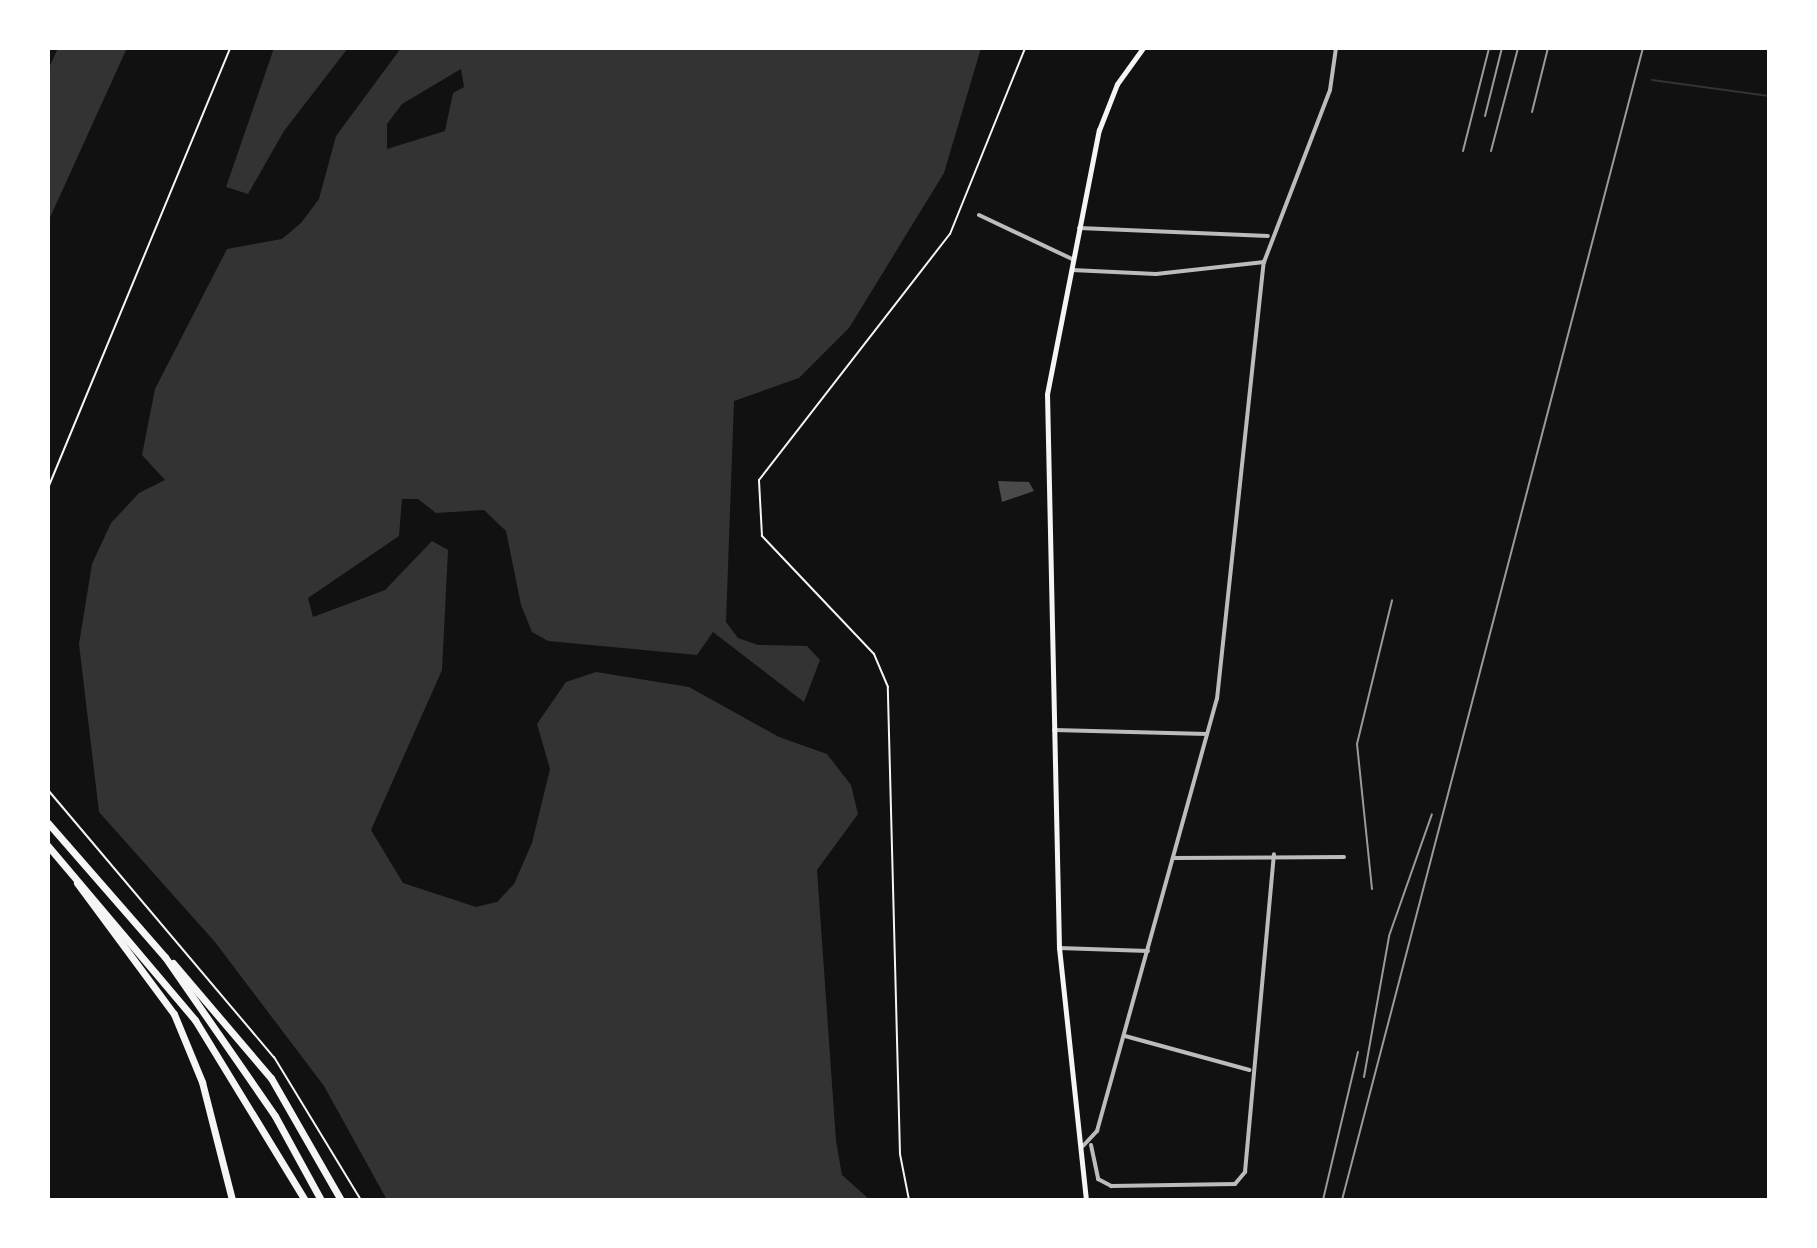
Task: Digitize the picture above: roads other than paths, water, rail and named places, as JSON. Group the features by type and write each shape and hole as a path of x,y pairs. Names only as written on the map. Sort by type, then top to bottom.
{"highway":[{"path":"48,823 271,1078 341,1200"},
{"path":"48,847 174,1014 202,1082 232,1200"},
{"path":"48,847 195,1020 305,1200"},
{"path":"165,957 275,1116 321,1200"}],"main road":[{"path":"1086,1200 1083,1146 1059,948 1047,394 1072,259 1108,102 1143,48"}],"street":[{"path":"1274,854 1249,1070 1245,1172 1235,1184 1111,1186 1098,1179 1091,1145 1125,1036 1207,734 1269,236 1330,90 1336,48"},
{"path":"979,215 1072,259"},
{"path":"1079,228 1269,236"},
{"path":"1070,270 1156,274 1264,262"},
{"path":"1054,730 1207,734"},
{"path":"1174,858 1274,854 1344,857"},
{"path":"1059,948 1148,951"},
{"path":"1125,1036 1249,1070"},
{"path":"1083,1146 1091,1145"}],"waterway":[{"path":"1652,80 1769,96"}],"railway":[{"path":"1463,151 1489,48"},
{"path":"1485,116 1502,48"},
{"path":"1491,151 1518,48"},
{"path":"1532,112 1548,48"},
{"path":"1342,1200 1643,48"},
{"path":"1372,889 1357,744 1392,600"},
{"path":"1364,1077 1389,936 1432,814"},
{"path":"1323,1200 1358,1052"}]}
